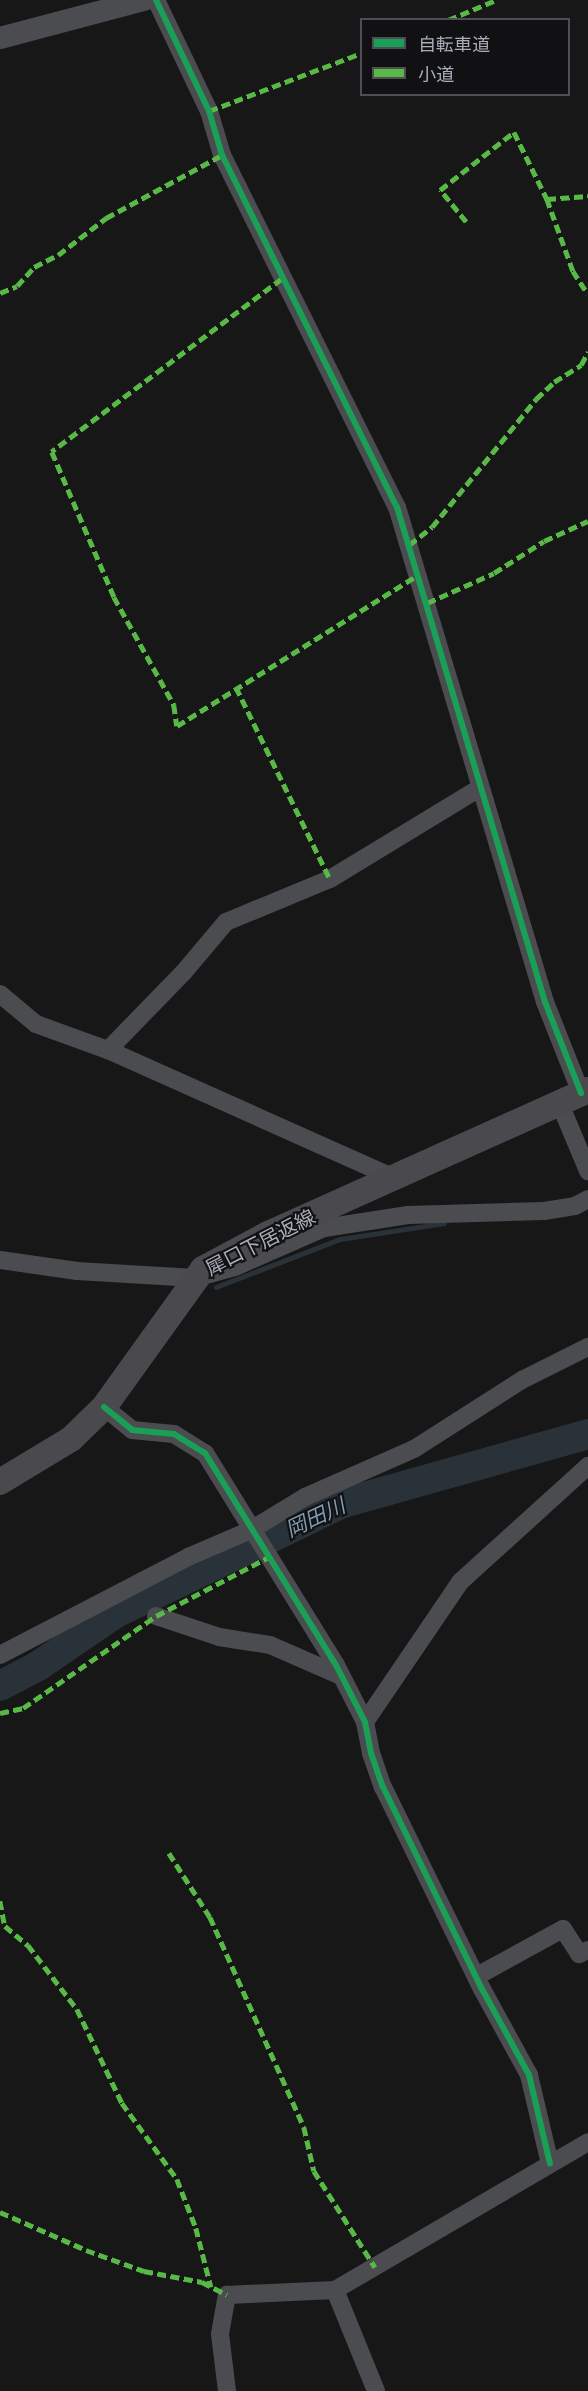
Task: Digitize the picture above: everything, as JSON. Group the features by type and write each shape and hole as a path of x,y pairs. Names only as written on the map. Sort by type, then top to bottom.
{"main road":[{"name":"犀口下居返線","path":"0,1482 71,1439 104,1407 203,1269 268,1234 576,1096"}],"street":[{"path":"0,38 144,0"},
{"path":"156,0 165,25 209,111 222,155 397,507 478,789 576,1096 588,1171"},
{"path":"108,1050 183,974 226,922 330,879 478,789"},
{"path":"0,994 36,1024 108,1050 394,1178"},
{"path":"0,1260 77,1271 195,1278 235,1267 324,1228 408,1215 544,1211 575,1206 588,1199"},
{"path":"0,1655 188,1557 251,1530 305,1497 414,1449 522,1380 588,1347"},
{"path":"104,1407 132,1430 174,1434 205,1453 265,1555 341,1676 365,1722 371,1753 383,1787 477,1976 529,2074 550,2164"},
{"path":"365,1722 460,1582 588,1466"},
{"path":"156,1616 219,1638 270,1645 341,1676"},
{"path":"477,1976 563,1929 579,1954 588,1950"},
{"path":"227,2391 220,2334 227,2295 335,2290 588,2142"},
{"path":"335,2290 376,2391"}],"waterway":[{"path":"216,1287 340,1239 444,1223"},
{"name":"岡田川","path":"0,1686 38,1666 116,1613 343,1503 588,1434"}],"marked path":[{"path":"453,18 496,0"},
{"path":"209,111 360,54"},
{"path":"466,222 440,190 514,132 547,199 588,196"},
{"path":"0,293 17,286 34,267 58,255 106,218 222,155"},
{"path":"547,199 573,271 588,294"},
{"path":"282,279 52,452 114,597 174,705 177,726 418,575"},
{"path":"409,545 432,527 536,399 554,382 581,365 588,352"},
{"path":"427,603 494,573 544,541 588,521"},
{"path":"236,687 330,879"},
{"path":"0,1713 23,1708 156,1616 267,1558"},
{"path":"169,1853 210,1917 304,2127 314,2171 375,2267"},
{"path":"0,1901 5,1926 28,1945 77,2009 122,2103 177,2179 196,2228 211,2287"},
{"path":"0,2212 86,2250 144,2271 202,2282 227,2295"}],"cycle path":[{"path":"156,0 209,111 222,155 397,507 545,1002 581,1093"},
{"path":"104,1407 132,1430 174,1434 205,1453 336,1665 365,1722 371,1753 383,1787 482,1989 529,2075 550,2164"}]}
